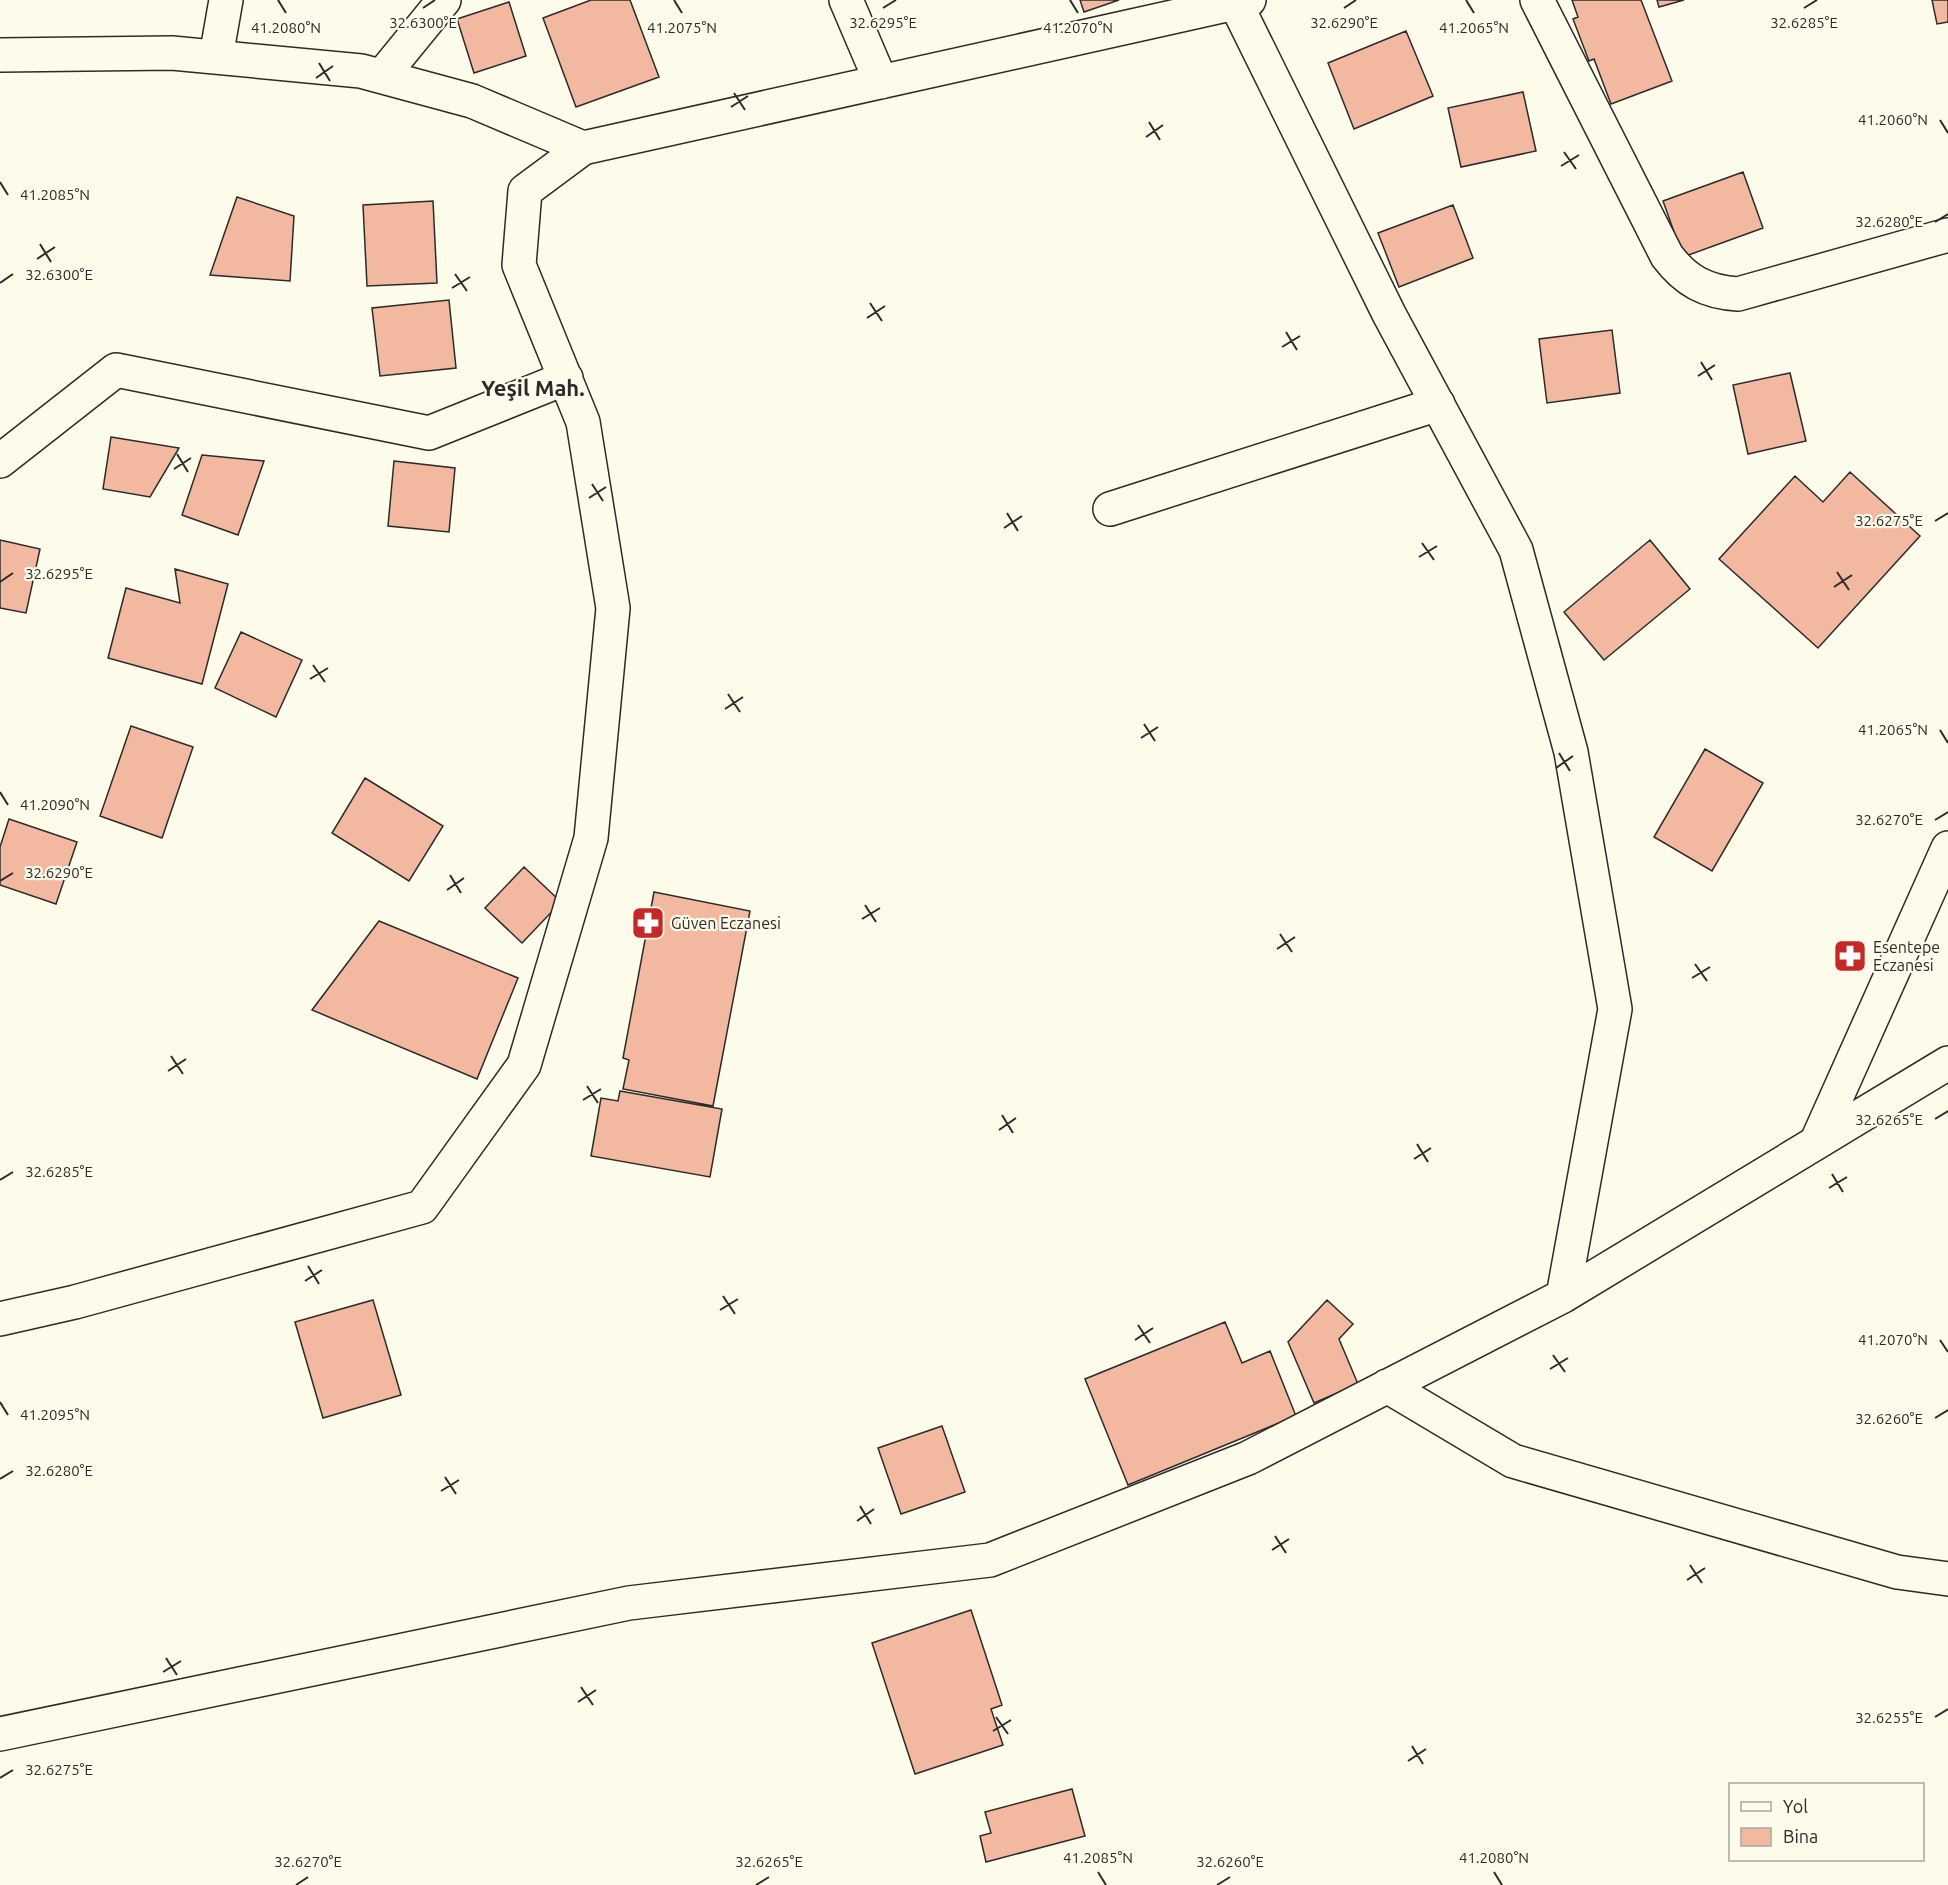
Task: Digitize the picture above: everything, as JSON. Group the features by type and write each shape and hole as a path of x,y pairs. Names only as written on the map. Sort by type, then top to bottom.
{"street":[{"path":"216,57 226,0"},
{"path":"382,76 444,0"},
{"path":"846,0 881,82"},
{"path":"1537,0 1667,256 1682,274 1701,287 1719,293 1738,294 1948,235"},
{"path":"0,1319 75,1302 422,1207 524,1065 591,838 613,608 584,422 519,265 525,190 583,148 1243,2 1389,314 1516,550 1571,752 1615,1009 1563,1296"},
{"path":"0,55 172,53 361,71 472,101 583,148"},
{"path":"0,461 116,370 429,433 566,378"},
{"path":"1110,509 1438,404"},
{"path":"1816,1143 1948,848"},
{"path":"0,1734 629,1603 990,1560 1248,1458 1563,1296 1948,1063"},
{"path":"1387,1386 1513,1461 1897,1572 1948,1579"}],"building":[{"path":"591,0 630,0 659,77 576,107 543,18"},
{"path":"1080,0 1119,0 1084,12"},
{"path":"1572,0 1641,0 1672,81 1611,104 1594,59 1589,61 1573,19 1578,17"},
{"path":"1657,0 1684,0 1659,7"},
{"path":"1932,0 1948,0 1948,22 1937,24"},
{"path":"509,2 526,56 474,73 457,19"},
{"path":"1406,31 1433,96 1354,129 1328,63"},
{"path":"1523,92 1536,151 1461,167 1448,108"},
{"path":"1743,172 1763,228 1683,257 1663,201"},
{"path":"237,197 294,216 290,281 210,275"},
{"path":"433,201 437,283 367,286 363,205"},
{"path":"1453,205 1473,258 1399,287 1378,233"},
{"path":"449,300 456,368 380,376 372,308"},
{"path":"1612,330 1620,393 1547,403 1539,339"},
{"path":"1790,373 1806,441 1748,454 1733,385"},
{"path":"111,437 179,448 150,497 103,489"},
{"path":"202,455 264,461 238,535 182,515"},
{"path":"394,461 455,468 449,532 388,526"},
{"path":"1850,472 1920,536 1818,648 1719,559 1795,476 1823,502"},
{"path":"0,540 40,549 26,613 0,608"},
{"path":"1650,540 1690,589 1604,660 1564,612"},
{"path":"175,569 228,584 202,684 108,658 126,588 180,603"},
{"path":"241,632 302,660 276,717 215,688"},
{"path":"131,726 193,747 162,838 100,816"},
{"path":"1705,749 1763,783 1712,871 1654,837"},
{"path":"365,778 443,826 409,881 332,833"},
{"path":"9,819 77,842 56,904 0,885 0,847"},
{"path":"524,867 561,902 522,943 485,908"},
{"path":"654,892 750,911 713,1106 623,1089 629,1060 623,1058"},
{"path":"379,921 518,978 477,1079 312,1010"},
{"path":"620,1091 722,1109 710,1177 591,1156 601,1098 618,1101"},
{"path":"373,1300 401,1395 323,1418 295,1322"},
{"path":"1327,1300 1353,1324 1339,1339 1358,1384 1314,1403 1288,1342"},
{"path":"1225,1322 1242,1363 1270,1351 1296,1416 1128,1485 1085,1379"},
{"path":"942,1426 965,1492 901,1514 878,1448"},
{"path":"971,1610 1002,1705 991,1709 1003,1745 915,1774 872,1643"},
{"path":"1072,1789 1085,1836 986,1862 980,1836 991,1833 985,1812"}],"place":[{"name":"Güven Eczanesi","path":"648,923"},
{"name":"Esentepe Eczanesi","path":"1850,956"}],"district":[{"name":"Yeşil Mah.","path":"533,388"}]}
